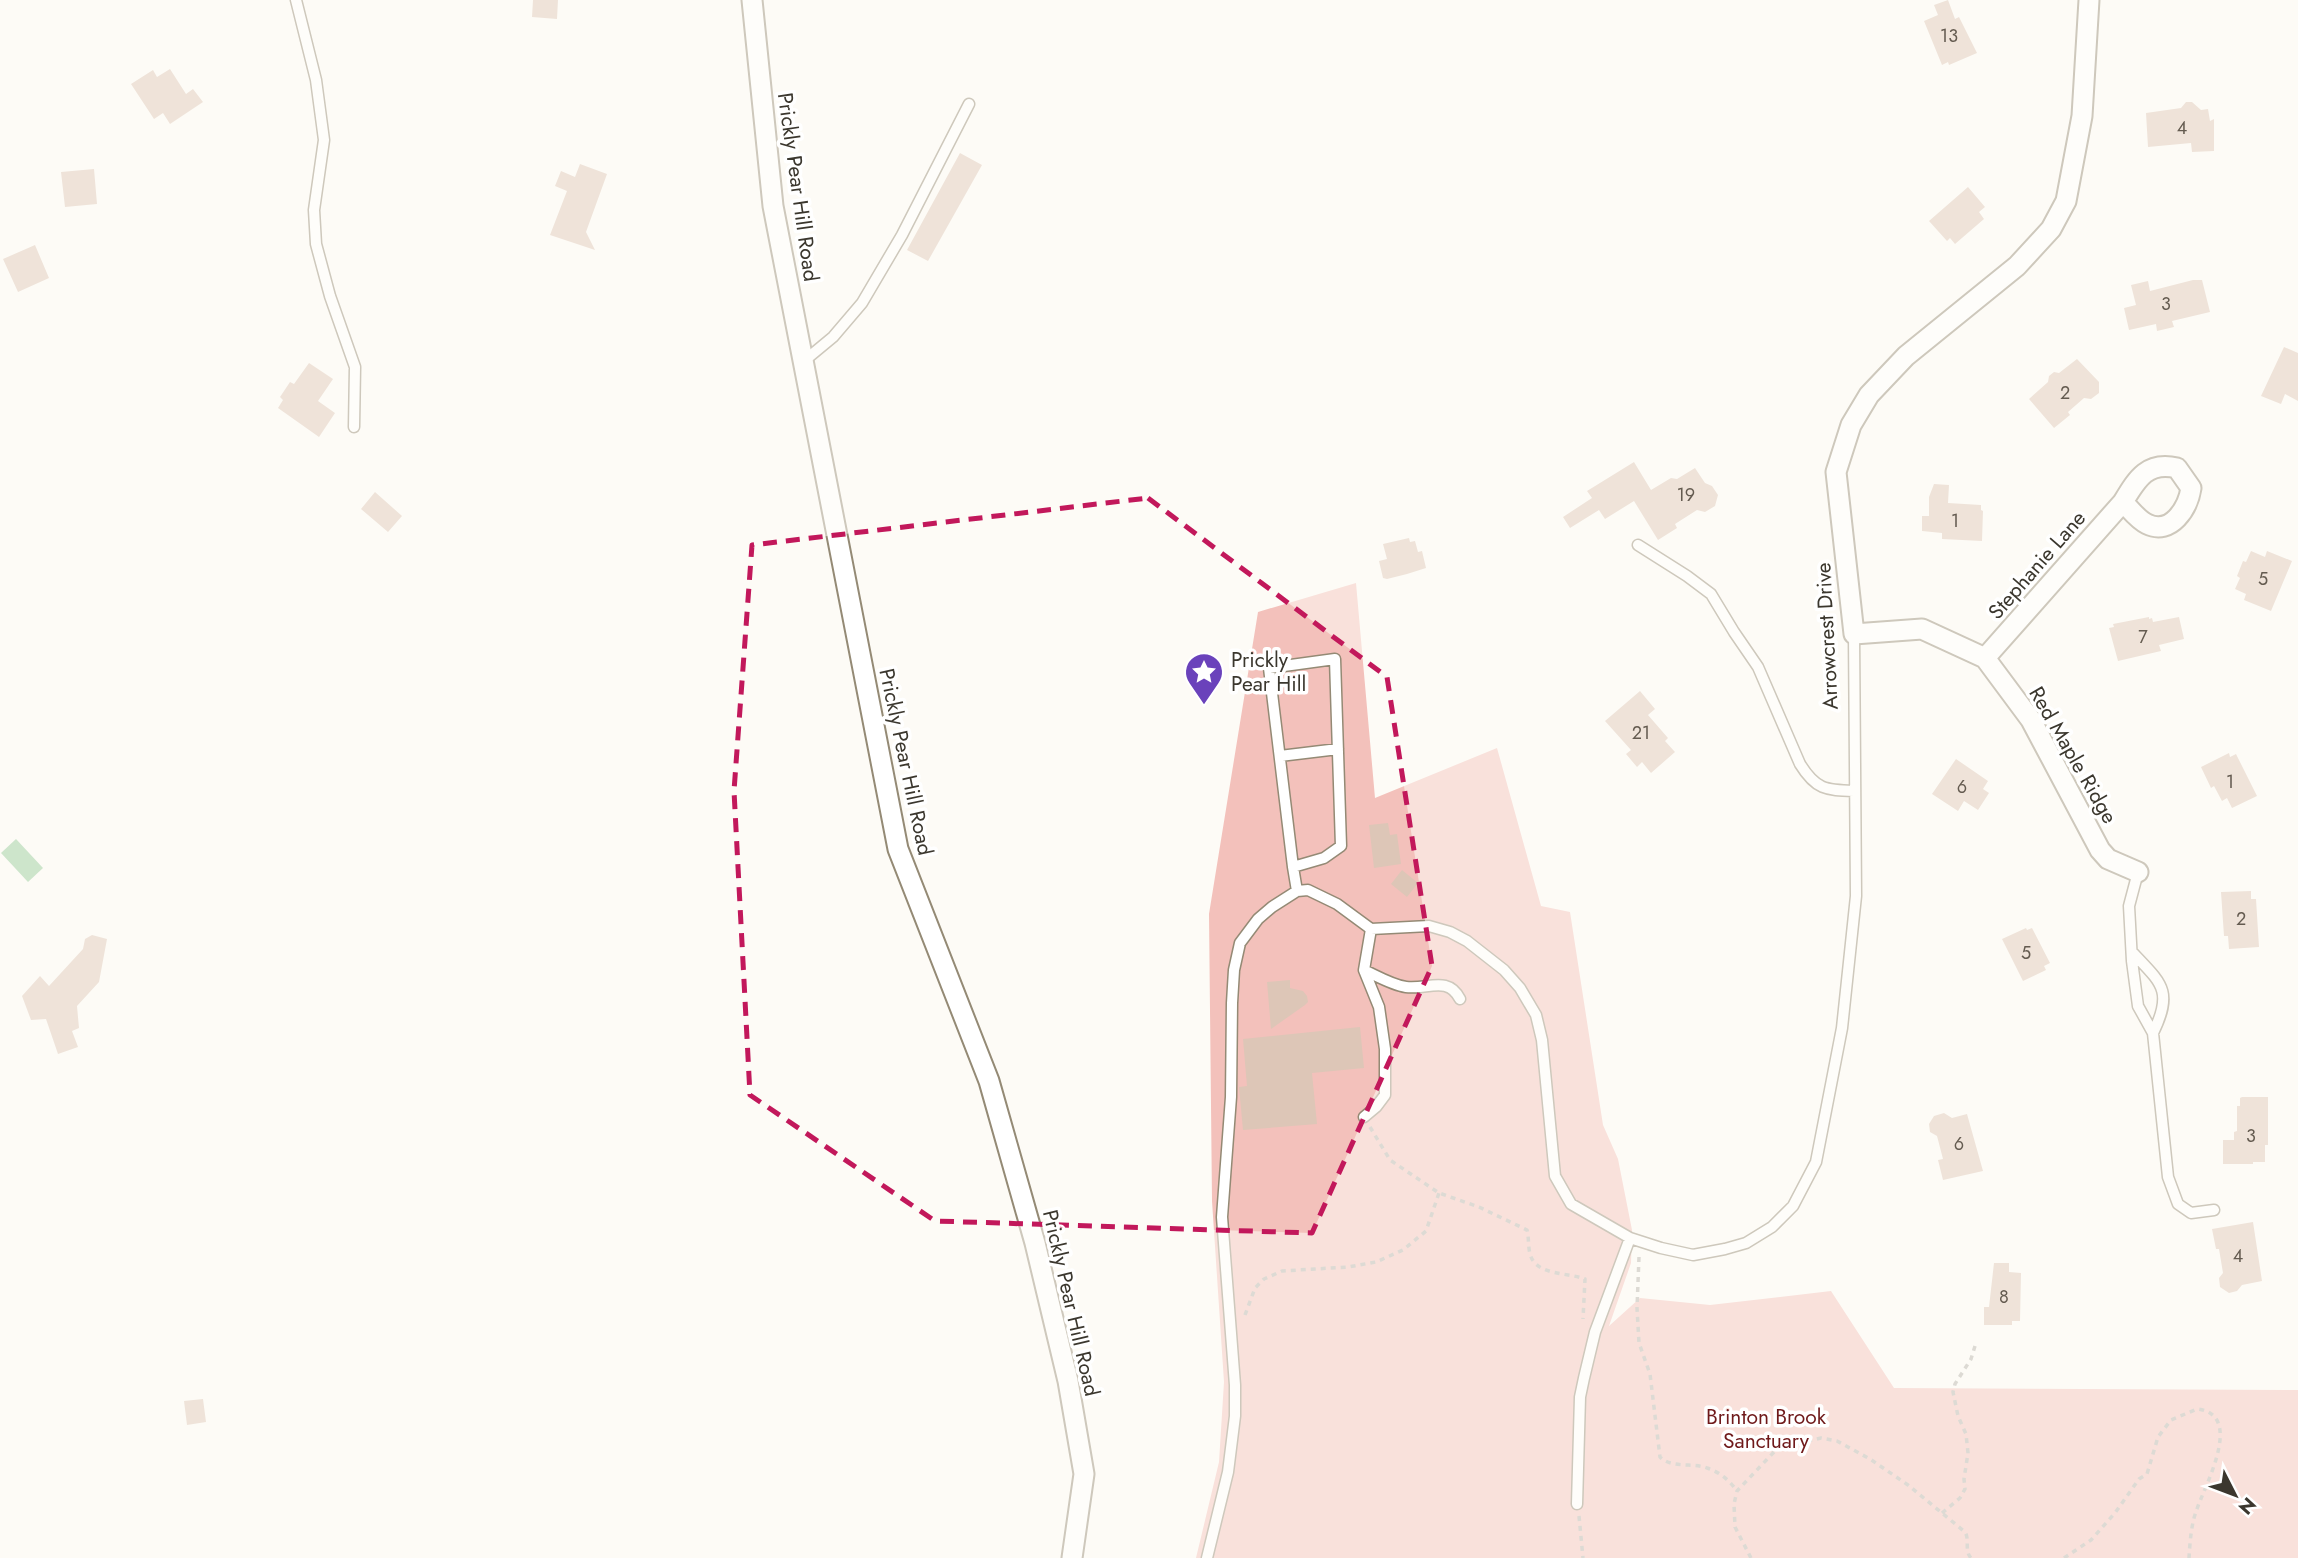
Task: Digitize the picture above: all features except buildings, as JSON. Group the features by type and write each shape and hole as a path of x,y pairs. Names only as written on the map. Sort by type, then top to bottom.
{"street":[{"name":"Prickly Pear Hill Road","path":"752,0 773,206 898,849 989,1081 1035,1243 1068,1381 1084,1474 1072,1558"},
{"name":"Arrowcrest Drive","path":"1854,634 1836,471 1852,425 1869,395 1906,356 2017,266 2051,229 2066,201 2082,117 2089,0"},
{"name":"Stephanie Lane","path":"1985,658 2123,502"},
{"name":"Red Maple Ridge","path":"1854,634 1922,629 1985,658 2031,720 2100,850 2108,859 2138,872"}],"lane":[{"path":"296,0 316,80 323,133 314,209 316,244 321,268 355,367 354,428"},
{"path":"803,362 833,337 862,303 902,235 969,104"},
{"path":"1637,545 1711,594 1758,667 1807,776 1816,785 1828,790 1855,791"},
{"name":"Arrowcrest Drive","path":"1371,929 1429,926 1450,932 1489,957 1520,988 1536,1015 1542,1040 1555,1176 1571,1204 1635,1239 1661,1248 1693,1255 1746,1243 1772,1227 1793,1206 1816,1162 1842,1028 1856,896 1854,634"},
{"path":"1293,867 1324,858 1342,846 1335,659 1269,668 1293,867 1297,891"},
{"path":"1280,755 1338,749"},
{"path":"2138,872 2129,906 2132,952 2138,1006 2153,1033 2168,1177 2178,1204 2190,1213 2214,1210"},
{"path":"1207,1558 1228,1472 1234,1416 1235,1385 1222,1217 1230,1108 1234,970 1240,943 1258,919 1272,906 1297,891 1308,890 1337,904 1371,929 1364,970 1379,1007 1385,1049 1385,1095 1364,1117"},
{"path":"2132,952 2159,981 2164,996 2162,1014 2153,1033"},
{"path":"1364,970 1409,988 1447,986 1455,990 1460,999"},
{"path":"1577,1504 1580,1397 1584,1378 1595,1332 1635,1239"}],"path":[{"path":"1364,1117 1390,1160 1439,1193 1479,1207 1527,1230 1530,1256 1534,1263 1544,1270 1584,1279 1582,1325"},
{"path":"1242,1325 1255,1289 1264,1279 1282,1271 1348,1267 1376,1262 1403,1250 1426,1231 1439,1193"},
{"path":"1635,1239 1639,1343 1650,1374 1660,1457 1665,1462 1706,1467 1725,1477 1738,1491"},
{"path":"1942,1513 1960,1498 1965,1489 1968,1453 1966,1434 1958,1416 1953,1392 1975,1346"},
{"path":"2064,1558 2091,1540 2115,1513 2139,1479 2147,1474 2158,1437 2171,1420 2197,1409 2210,1413 2217,1421 2220,1449 2196,1511 2189,1558"},
{"path":"1751,1558 1735,1527 1734,1504 1738,1491 1774,1452 1790,1445 1821,1438 1829,1438 1870,1459 1908,1485 1967,1535 1966,1549 1971,1558"},
{"path":"1577,1504 1583,1558"}],"highlighted area":[{"path":"1148,498 1387,677 1432,966 1312,1233 935,1221 750,1095 734,791 752,545"}],"green space":[{"name":"Brinton Brook Sanctuary","path":"1356,583 1375,798 1497,748 1541,906 1570,912 1603,1125 1618,1159 1632,1230 1631,1263 1609,1326 1640,1298 1710,1305 1831,1291 1894,1388 2298,1390 2298,1558 1196,1558 1219,1462 1224,1382 1212,1201 1209,914 1258,612"}],"shaded area":[{"path":"16,839 43,868 28,882 1,853"}],"place":[{"name":"Prickly Pear Hill","path":"1204,706"}]}
